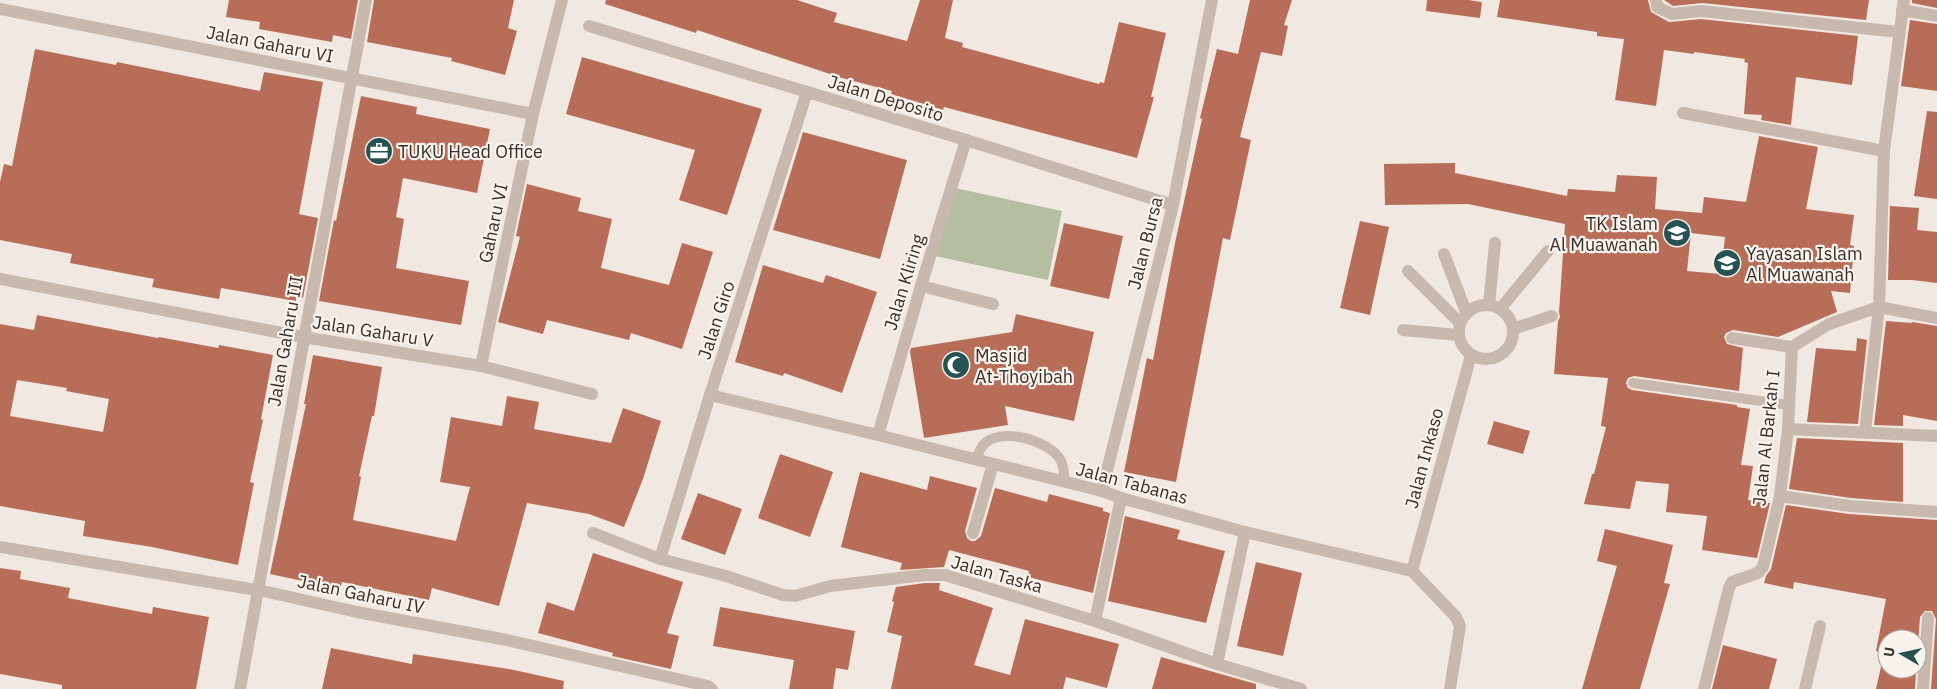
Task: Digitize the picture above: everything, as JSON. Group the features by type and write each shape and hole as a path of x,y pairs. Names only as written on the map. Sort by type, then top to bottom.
{"street":[{"name":"Jalan Gaharu III","path":"240,689 366,0"},
{"name":"Gaharu VI","path":"480,366 533,114 562,0"},
{"name":"Jalan Bursa","path":"1102,491 1173,205 1212,0"},
{"path":"1656,0 1657,7 1667,13 1676,14 1702,6 1899,32"},
{"path":"1865,432 1879,307 1884,151 1903,5 1937,16"},
{"name":"Jalan Gaharu VI","path":"0,9 533,114"},
{"name":"Jalan Deposito","path":"589,26 1173,205"},
{"name":"Jalan Giro","path":"660,559 710,395 808,92"},
{"path":"1683,112 1884,151"},
{"name":"Jalan Kliring","path":"878,435 966,140"},
{"path":"1495,243 1495,307"},
{"path":"1495,307 1548,251"},
{"path":"1403,330 1462,323 1477,306 1495,307 1509,318 1513,329 1511,341 1505,352 1494,358 1482,359 1471,355 1462,347 1462,323 1444,254"},
{"path":"1408,271 1462,323"},
{"name":"Jalan Gaharu V","path":"0,279 303,337 480,366 592,394"},
{"path":"921,286 993,304"},
{"path":"1792,347 1829,324 1879,307 1937,318"},
{"path":"1513,329 1552,316"},
{"name":"Jalan Al Barkah I","path":"1704,689 1729,588 1732,582 1737,579 1762,570 1780,496 1788,429 1792,347 1732,338"},
{"name":"Jalan Inkaso","path":"1412,571 1471,355"},
{"name":"Jalan Tabanas","path":"710,395 1102,491 1245,532 1412,571"},
{"path":"1788,429 1937,436"},
{"path":"973,533 993,464"},
{"path":"1780,496 1850,506 1937,512"},
{"path":"1095,621 1121,498"},
{"path":"1217,664 1245,532"},
{"name":"Jalan Taska","path":"593,533 660,559 726,576 783,595 795,596 830,586 925,575 944,575 1095,621 1217,664 1301,689"},
{"name":"Jalan Gaharu IV","path":"0,547 258,590 357,612 507,640 708,686 712,689"},
{"path":"1412,571 1456,617 1460,626 1450,689"},
{"path":"1923,689 1928,618"},
{"path":"1805,689 1820,626"}],"lane":[{"path":"1633,383 1789,405"},
{"path":"976,460 984,445 999,436 1026,438 1048,447 1061,460 1065,482"}],"green space":[{"path":"950,187 1062,211 1048,280 935,256"}],"building":[{"path":"229,0 358,0 351,39 333,35 332,42 259,29 260,22 226,17"},
{"path":"374,0 514,0 508,28 517,31 505,75 451,61 452,58 367,42"},
{"path":"606,0 797,0 837,13 834,22 907,41 920,0 953,0 945,38 963,43 962,47 1099,84 1100,82 1104,83 1119,22 1166,33 1151,97 1154,97 1137,158 944,107 943,110 891,94 892,91 842,78 697,30 696,33 605,4"},
{"path":"1250,0 1292,0 1284,25 1288,26 1282,56 1261,52 1240,137 1251,140 1230,240 1223,238 1176,482 1124,472 1147,358 1153,360 1175,243 1202,119 1200,118 1217,49 1238,54"},
{"path":"1427,0 1482,2 1480,18 1426,11"},
{"path":"1500,0 1648,0 1651,12 1669,22 1701,19 1858,36 1852,85 1796,77 1791,125 1761,120 1762,115 1744,114 1748,63 1744,62 1745,59 1664,50 1656,106 1615,100 1624,39 1597,36 1597,32 1497,17"},
{"path":"1664,0 1869,0 1866,20 1702,3 1673,6"},
{"path":"1912,0 1937,0 1937,8 1912,3"},
{"path":"1910,20 1937,24 1937,91 1901,86"},
{"path":"35,49 116,65 117,62 260,91 264,72 323,82 299,214 318,218 303,298 296,297 296,301 221,288 219,299 152,287 154,279 70,263 72,254 0,240 0,182 4,164 12,166"},
{"path":"582,57 762,109 727,215 679,200 695,150 566,114"},
{"path":"361,96 417,107 416,114 490,129 477,193 403,178 396,217 404,219 396,268 469,281 461,325 319,301 334,220 336,221"},
{"path":"1927,111 1937,112 1937,199 1914,196"},
{"path":"803,132 907,160 880,259 773,230"},
{"path":"1759,136 1818,147 1806,209 1854,215 1850,245 1854,246 1850,293 1831,291 1837,312 1778,337 1733,330 1726,333 1724,337 1727,344 1743,348 1739,391 1634,376 1628,378 1626,383 1628,388 1632,390 1737,405 1737,407 1750,409 1741,465 1753,466 1748,500 1770,503 1757,558 1702,550 1707,516 1666,512 1669,484 1636,481 1630,509 1584,504 1606,427 1601,426 1608,378 1554,374 1558,321 1560,317 1565,224 1468,204 1385,205 1384,164 1455,163 1455,173 1567,196 1568,189 1615,192 1617,175 1657,177 1655,209 1702,213 1704,197 1746,202","holes":["1691,233 1725,237 1721,274 1687,271"]},
{"path":"527,184 581,198 578,211 612,219 601,268 669,285 682,243 713,252 682,349 631,333 629,340 547,320 543,334 498,322 520,237 516,236"},
{"path":"1890,206 1919,208 1917,230 1937,232 1937,283 1888,280"},
{"path":"1360,221 1389,227 1370,315 1340,308"},
{"path":"1064,223 1123,236 1109,299 1050,286"},
{"path":"763,265 823,283 826,275 877,292 842,393 784,373 783,376 735,362"},
{"name":"Masjid At-Thoyibah","path":"1016,314 1094,332 1074,421 1005,406 1008,425 924,438 910,352 911,348 1012,332"},
{"path":"37,315 158,338 218,348 219,345 273,355 261,419 263,420 250,482 254,483 238,565 152,547 83,536 85,521 0,506 0,324 34,330","holes":["17,380 67,388 66,391 109,399 103,432 10,416"]},
{"path":"1886,321 1912,322 1937,326 1937,421 1903,415 1903,426 1874,425"},
{"path":"1857,338 1867,340 1858,424 1807,422 1816,348 1856,351"},
{"path":"313,355 382,367 374,416 372,416 359,476 361,477 353,520 456,541 470,487 440,482 451,417 502,426 507,396 539,402 534,429 611,443 623,408 661,421 643,479 624,527 589,514 527,503 499,606 432,588 429,600 342,582 340,589 270,574 306,404 304,404"},
{"path":"1494,421 1530,431 1523,454 1487,444"},
{"path":"1797,438 1903,443 1903,502 1851,498 1789,489"},
{"path":"780,454 833,472 810,537 758,518"},
{"path":"860,472 927,490 930,476 977,488 965,531 967,538 971,541 975,541 981,536 995,488 1047,502 1049,494 1103,508 1103,511 1110,513 1093,593 1028,577 1029,571 949,550 944,567 900,570 902,563 841,547"},
{"path":"698,493 742,509 725,555 681,539"},
{"path":"1786,505 1849,514 1937,520 1937,689 1931,689 1936,619 1932,611 1925,611 1920,617 1919,629 1880,629 1886,599 1794,582 1793,589 1764,583 1771,569"},
{"path":"1125,516 1180,530 1177,539 1225,551 1206,623 1108,601"},
{"path":"1605,529 1673,545 1664,583 1670,584 1640,689 1582,689 1617,566 1597,561"},
{"path":"593,553 683,582 667,633 679,636 671,669 612,656 613,653 538,633 547,602 574,611"},
{"path":"1256,562 1302,573 1283,656 1237,646"},
{"path":"0,568 21,571 20,579 70,588 68,598 152,614 153,607 209,617 196,689 62,689 62,685 0,674"},
{"path":"940,583 939,590 993,608 974,665 1010,675 1025,619 1119,644 1107,688 1066,677 1063,689 891,689 902,636 887,632 896,587"},
{"path":"720,607 855,631 848,670 836,668 833,689 789,689 794,660 713,646"},
{"path":"1723,645 1777,659 1769,689 1712,689"},
{"path":"331,648 412,664 413,654 514,670 564,681 563,689 322,689"},
{"path":"1161,657 1256,684 1256,689 1152,689"},
{"path":"1878,679 1916,679 1915,689 1876,689"}],"place":[{"name":"TUKU Head Office","path":"379,151"},
{"name":"TK Islam Al Muawanah","path":"1677,233"},
{"name":"Yayasan Islam Al Muawanah","path":"1727,263"},
{"name":"Masjid At-Thoyibah","path":"956,365"}]}
